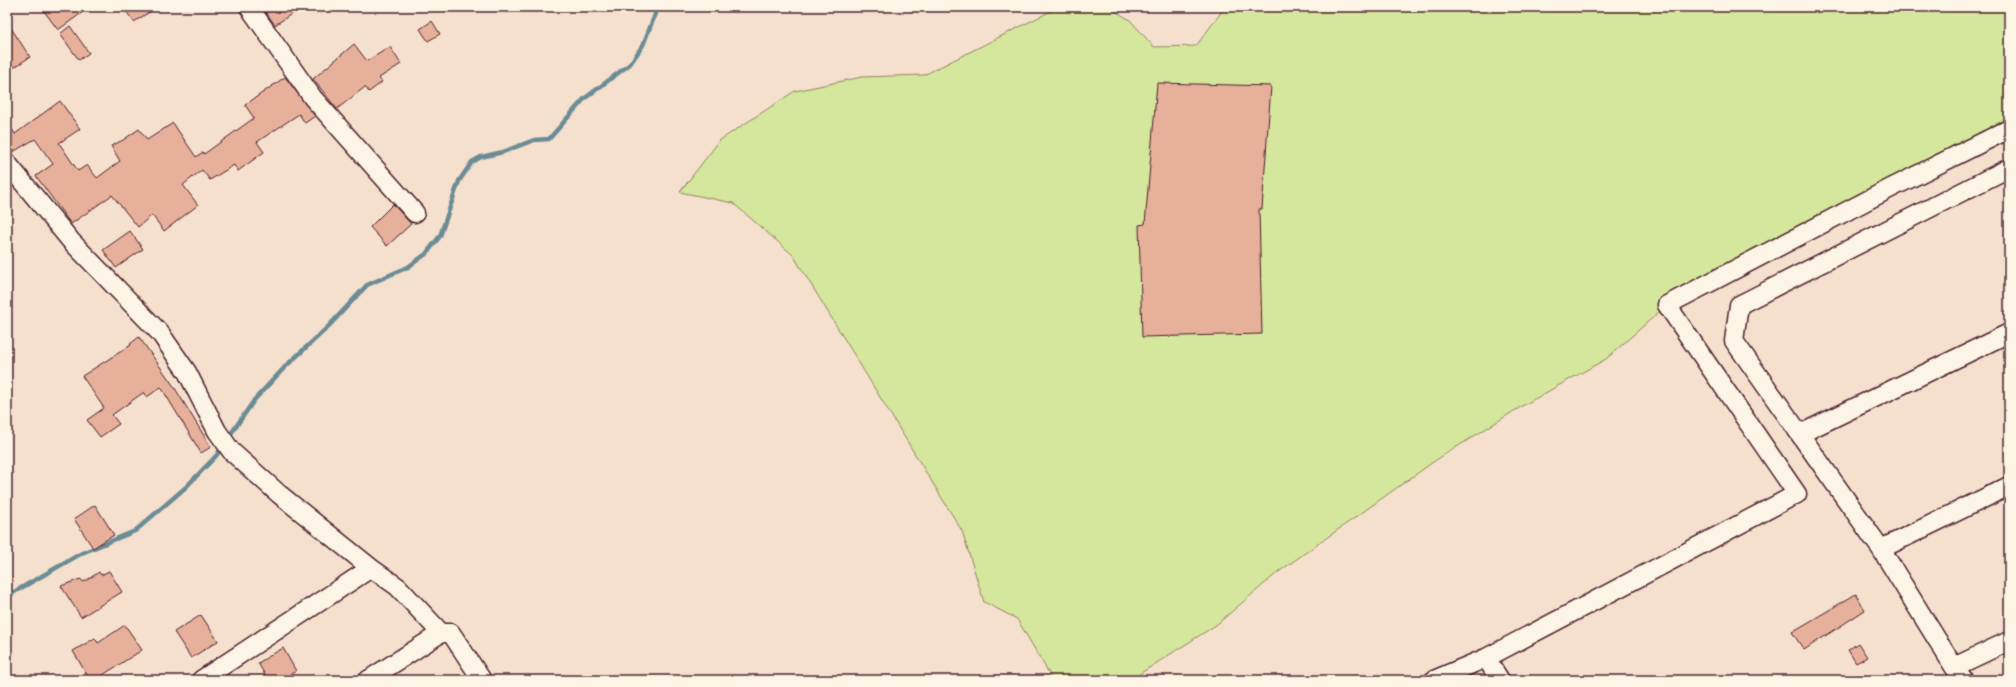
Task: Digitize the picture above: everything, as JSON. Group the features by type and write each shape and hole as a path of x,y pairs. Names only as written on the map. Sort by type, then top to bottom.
{"street":[{"path":"249,7 313,98 415,213"},
{"path":"1434,680 1486,658 1797,494 1667,305 1882,193 2009,129"},
{"path":"7,163 71,241 160,333 187,372 217,431 232,452 279,494 371,568 398,587 441,633"},
{"path":"2009,168 1739,305 1734,341 1881,549 1959,674 2009,641"},
{"path":"1800,434 2009,333"},
{"path":"1881,549 2009,486"},
{"path":"201,680 371,568"},
{"path":"368,680 441,633 451,633 482,680"},
{"path":"1486,658 1500,680"}],"green space":[{"path":"1059,7 1109,7 1130,20 1154,47 1196,46 1225,7 2009,7 2009,129 1667,305 1606,359 1522,406 1436,460 1277,573 1216,625 1130,680 1053,680 1017,619 984,602 962,531 793,255 733,203 680,192 720,140 795,91 862,77 924,75"}],"building":[{"path":"41,7 90,7 58,30"},
{"path":"123,7 157,7 134,22"},
{"path":"262,7 302,7 275,25"},
{"path":"432,21 440,34 428,41 420,29"},
{"path":"7,22 30,57 7,72"},
{"path":"70,26 89,53 79,60 60,34"},
{"path":"354,44 367,61 390,47 401,64 379,78 382,82 369,92 365,87 337,109 313,79"},
{"path":"285,77 315,116 305,123 299,114 257,142 264,152 238,171 234,165 210,180 202,170 183,185 198,205 164,231 152,215 138,227 112,195 71,224 36,176 53,164 35,139 13,152 7,144 7,121 15,134 60,101 80,129 59,143 78,171 87,165 97,178 120,161 111,146 139,129 147,140 173,123 196,157 203,152 204,154 254,118 245,105"},
{"path":"1157,83 1271,86 1262,209 1259,209 1262,334 1142,337 1139,225 1145,224"},
{"path":"393,204 411,224 387,246 370,227"},
{"path":"130,231 143,249 116,268 103,250"},
{"path":"139,337 173,385 211,447 201,453 161,387 147,397 144,392 112,415 119,424 100,437 87,420 104,408 82,376 131,345 130,344"},
{"path":"95,505 114,535 93,548 74,519"},
{"path":"109,571 122,592 81,617 61,586 80,579 84,582 99,572 101,575"},
{"path":"1856,594 1865,610 1804,650 1792,632"},
{"path":"201,615 218,641 191,658 174,632"},
{"path":"125,625 142,650 95,680 90,680 73,651 95,638 98,643"},
{"path":"1858,643 1867,657 1856,663 1848,650"},
{"path":"283,648 296,671 281,680 268,680 258,663"}],"waterway":[{"path":"228,438 255,399 286,366 327,328 367,285 408,267 426,254 440,236 459,181 472,162 481,157 503,152 534,140 549,139 584,99 630,64 643,45 658,7"},
{"path":"7,599 14,592 82,553 135,531 186,487 216,456 223,446"}]}
